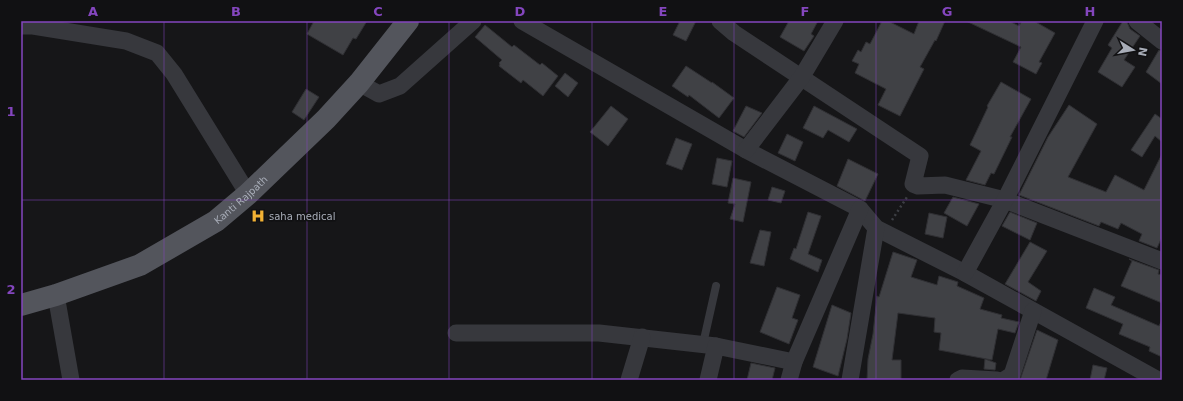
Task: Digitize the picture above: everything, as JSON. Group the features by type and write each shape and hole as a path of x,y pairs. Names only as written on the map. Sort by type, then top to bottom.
{"main road":[{"name":"Kanti Rajpath","path":"21,305 56,296 140,265 216,221 248,194 326,118 359,83 408,21"}],"street":[{"path":"359,83 378,94 400,86 473,21"},
{"path":"522,21 746,150 860,209 880,230 965,273 1158,380"},
{"path":"720,21 801,78 920,156 913,184 918,186 945,185 1005,200 1162,261"},
{"path":"746,150 801,78 835,21"},
{"path":"965,273 1005,200 1095,21"},
{"path":"1137,21 1162,41"},
{"path":"21,26 32,26 126,41 157,52 174,74 248,194"},
{"path":"789,380 794,362 860,209"},
{"path":"850,380 880,230"},
{"path":"56,296 71,380"},
{"path":"1004,380 1012,375 1033,311"},
{"path":"456,333 599,333 710,345 794,362"},
{"path":"629,380 642,337"},
{"path":"708,380 710,345"},
{"path":"958,380 962,378 997,380"}],"lane":[{"path":"710,345 716,286"}],"path":[{"path":"880,230 916,185"}],"building":[{"path":"314,21 367,21 356,39 353,38 343,55 307,34"},
{"path":"680,21 696,21 686,41 673,35"},
{"path":"789,21 818,21 811,34 814,36 804,51 780,37"},
{"path":"882,21 888,21 914,34 919,21 945,21 936,41 935,40 920,67 924,69 900,116 878,105 886,89 855,73 859,64 852,61 858,50 861,52 866,42 870,44"},
{"path":"966,21 1009,21 1019,26 1022,21 1034,21 1055,33 1039,62 1042,63 1036,74 1013,62 1021,47"},
{"path":"1123,21 1127,22 1130,29 1140,36 1124,60 1135,67 1122,87 1098,72 1112,48 1108,45"},
{"path":"485,25 512,47 514,45 540,65 542,63 558,76 543,96 523,80 521,83 499,66 499,63 502,60 475,37"},
{"path":"1159,50 1162,51 1162,84 1146,72"},
{"path":"686,66 734,98 719,118 689,95 688,97 672,86"},
{"path":"565,73 578,83 568,97 555,86"},
{"path":"1001,82 1031,99 1010,137 1012,137 994,174 991,173 985,185 966,180 981,151 970,145 988,107 987,106"},
{"path":"306,89 319,97 304,120 292,112"},
{"path":"1069,105 1097,124 1068,177 1106,192 1115,175 1144,190 1162,154 1162,237 1157,248 1139,241 1142,234 1121,223 1118,229 1101,222 1099,226 1019,195 1048,137"},
{"path":"611,106 628,119 608,146 590,132"},
{"path":"746,106 762,113 744,137 733,131"},
{"path":"814,106 857,129 849,142 828,130 823,138 803,128"},
{"path":"1155,114 1162,119 1162,142 1155,136 1142,157 1131,150"},
{"path":"787,134 803,142 795,161 778,153"},
{"path":"676,138 692,144 682,170 666,164"},
{"path":"717,158 732,161 727,187 712,184"},
{"path":"848,159 878,174 865,201 837,186"},
{"path":"733,178 751,182 743,222 730,219 735,204 728,203"},
{"path":"772,187 785,191 781,203 768,200"},
{"path":"953,197 979,204 967,226 944,213"},
{"path":"808,212 821,216 808,254 822,260 818,272 790,259 794,248 796,249"},
{"path":"1010,212 1037,223 1030,240 1002,226"},
{"path":"929,213 947,217 943,238 925,234"},
{"path":"760,230 771,232 764,266 750,263"},
{"path":"1030,242 1047,251 1028,282 1041,291 1036,301 1005,284"},
{"path":"893,252 917,260 911,277 937,285 939,276 958,282 957,286 984,298 980,309 1002,315 1001,318 1019,322 1015,333 998,329 992,360 939,350 941,333 934,332 935,318 898,313 892,360 901,360 901,380 867,380 868,359 873,334 877,296 879,297"},
{"path":"1129,259 1159,270 1158,274 1162,275 1162,303 1121,286 1132,261"},
{"path":"777,287 800,295 792,318 798,320 789,344 760,332"},
{"path":"1094,288 1115,297 1111,305 1159,326 1162,320 1162,357 1149,351 1150,347 1119,334 1123,324 1086,308"},
{"path":"832,305 851,313 847,339 838,376 813,367"},
{"path":"1037,330 1058,340 1046,380 1020,380"},
{"path":"985,359 996,363 995,370 984,369"},
{"path":"751,363 775,368 772,380 747,380"},
{"path":"1093,365 1107,368 1104,380 1090,380"}],"place":[{"name":"saha medical","path":"258,216"}]}
